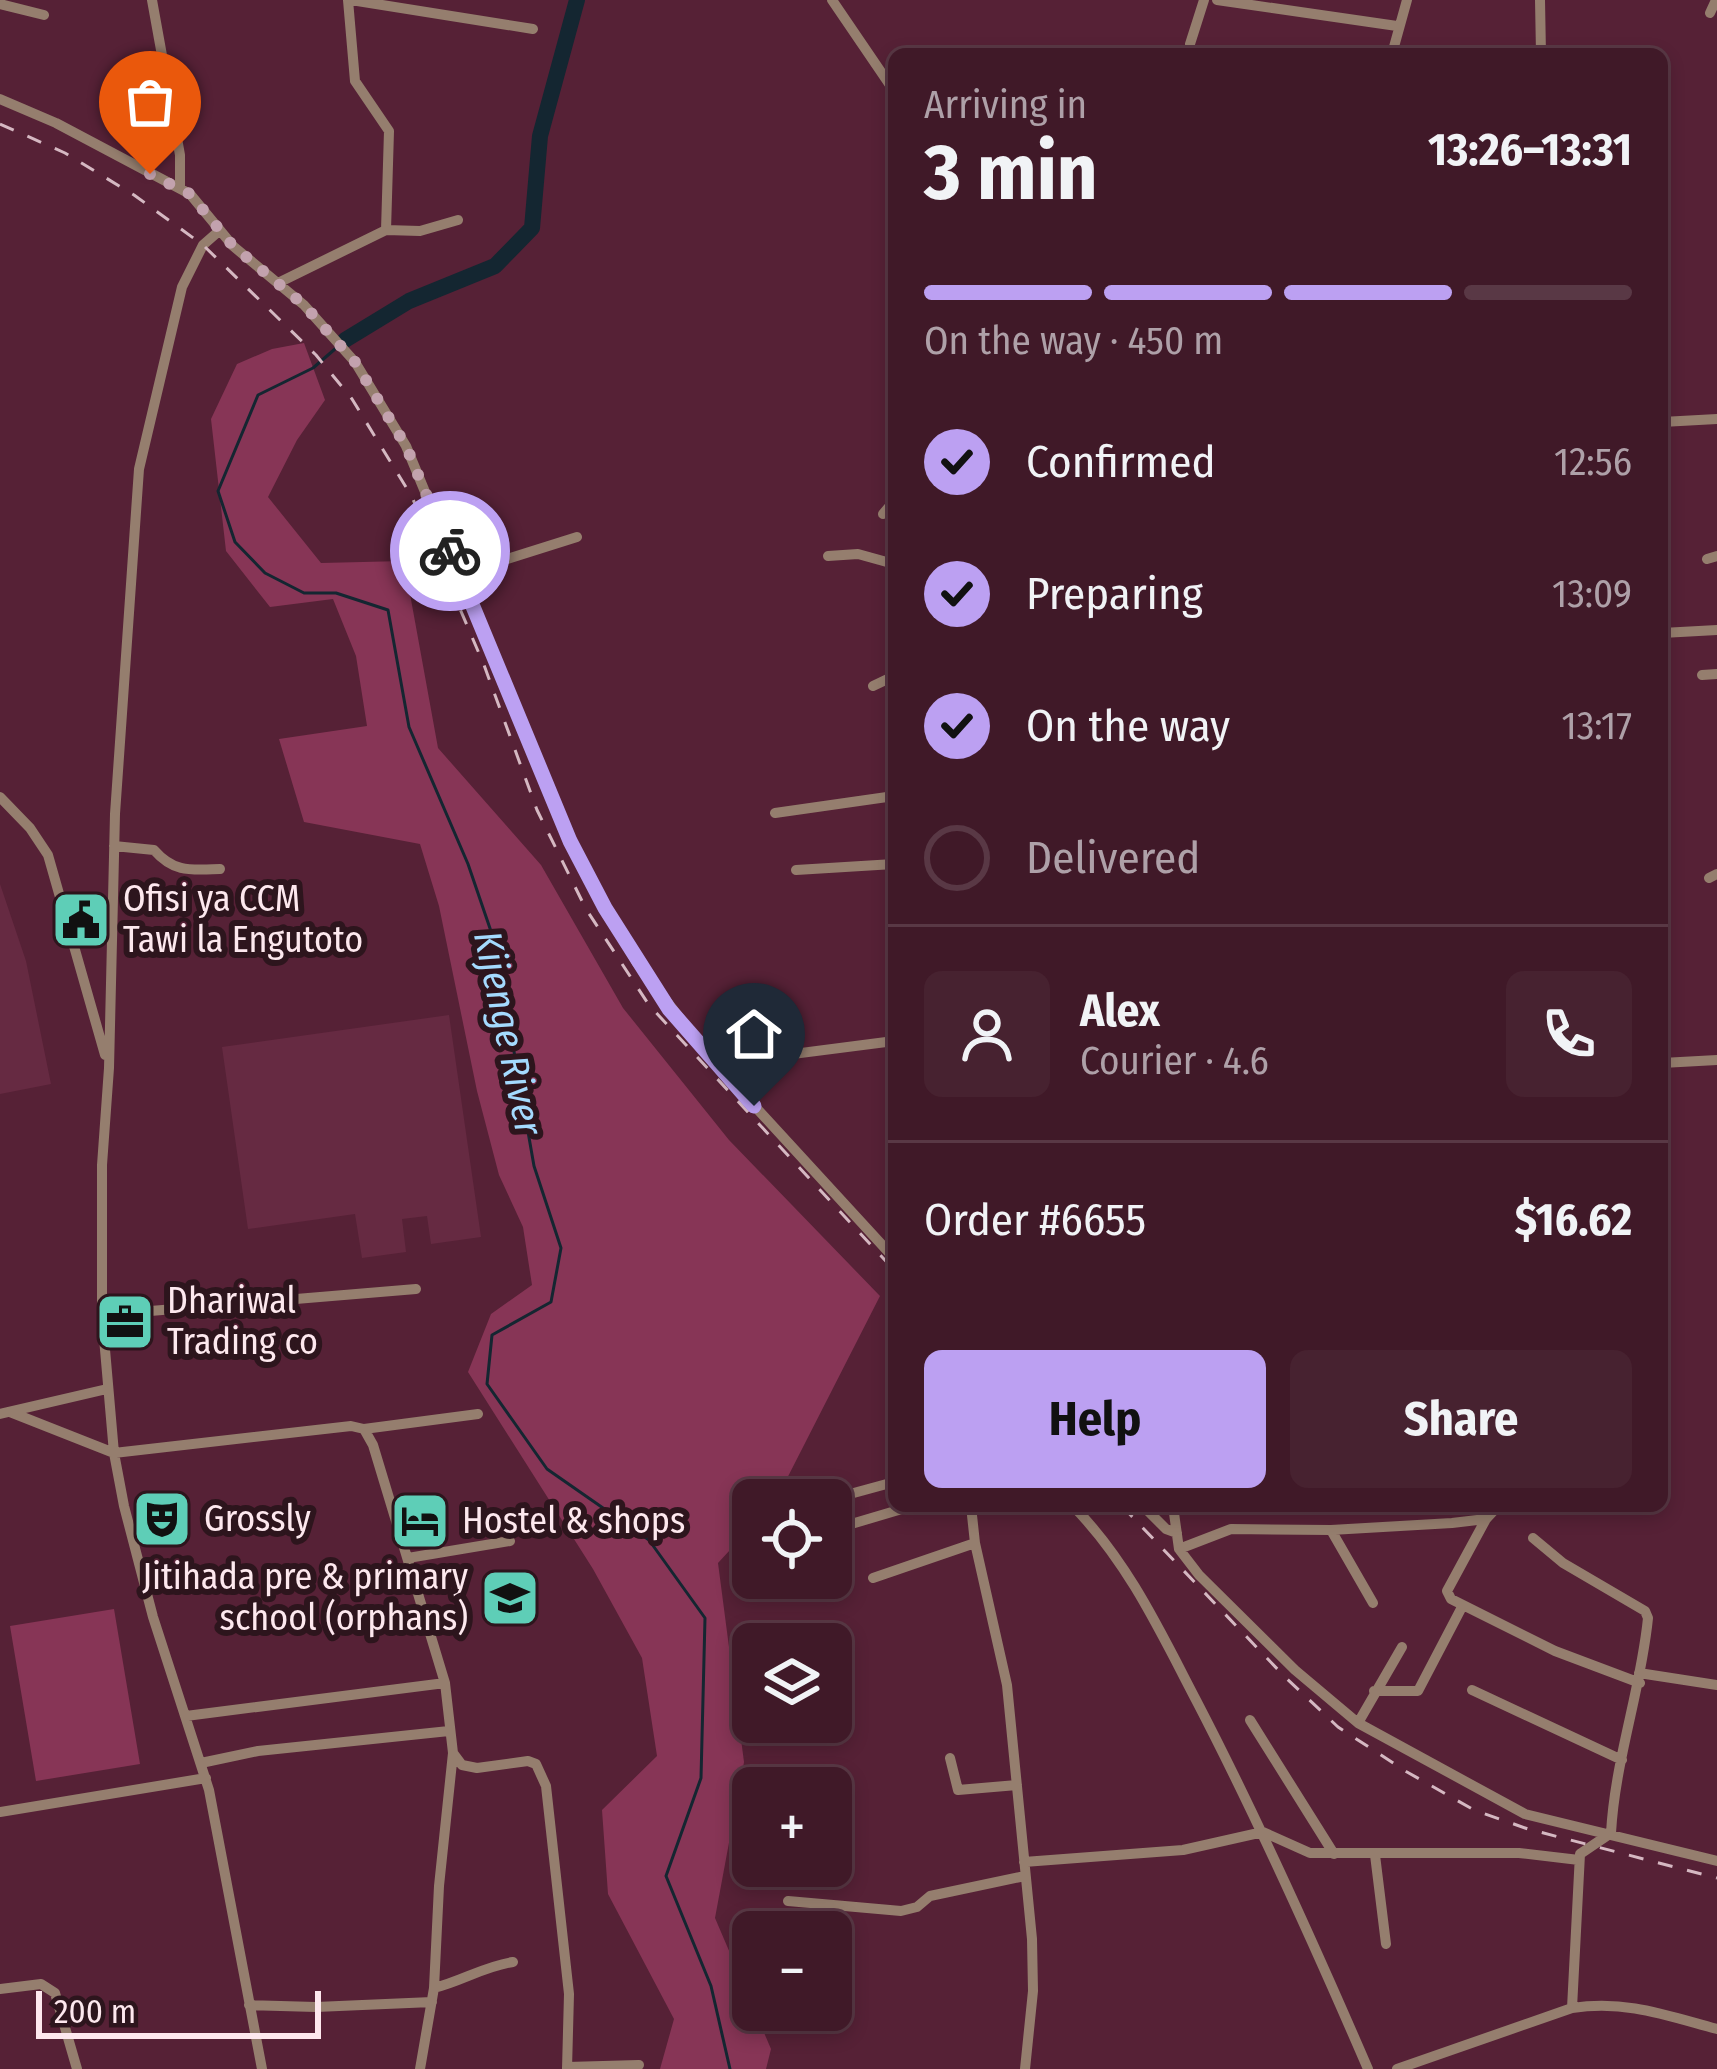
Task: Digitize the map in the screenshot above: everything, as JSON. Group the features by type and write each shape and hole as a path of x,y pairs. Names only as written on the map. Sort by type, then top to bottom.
{"street":[{"path":"152,0 180,155 180,188"},
{"path":"386,230 388,131 355,81 350,0 532,29"},
{"path":"832,0 888,82"},
{"path":"1190,44 1204,0"},
{"path":"1216,0 1397,26"},
{"path":"1393,48 1407,0"},
{"path":"1540,0 1540,48"},
{"path":"1710,13 1716,0"},
{"path":"0,4 44,15"},
{"path":"0,99 180,188 219,231 332,334 355,362 406,446 578,857 637,963 726,1075 888,1251"},
{"path":"278,283 386,230 420,231 458,220"},
{"path":"219,231 203,245 182,287 142,446 114,846 102,1165 102,1316 114,1454 153,1617 206,1778 262,2069"},
{"path":"1668,422 1717,419"},
{"path":"883,514 888,508"},
{"path":"460,574 577,537"},
{"path":"828,556 858,554 888,562"},
{"path":"1668,633 1717,630"},
{"path":"1702,675 1717,674"},
{"path":"873,686 888,679"},
{"path":"0,796 48,855 109,1069"},
{"path":"775,812 888,797"},
{"path":"114,846 154,850 178,870 220,869"},
{"path":"796,870 888,864"},
{"path":"714,1056 746,1060 888,1042"},
{"path":"1668,1065 1717,1060"},
{"path":"102,1316 416,1289"},
{"path":"5,1413 107,1389"},
{"path":"5,1413 114,1454 478,1414"},
{"path":"364,1429 445,1683 453,1753 434,1988 420,2069"},
{"path":"852,1493 888,1484"},
{"path":"852,1524 892,1512"},
{"path":"972,1512 1006,1685 1017,1785 1033,1991 1025,2069"},
{"path":"1078,1512 1131,1576 1263,1832 1368,2069"},
{"path":"1149,1512 1177,1533"},
{"path":"1174,1512 1180,1549 1198,1575 1294,1670 1358,1723 1525,1814 1717,1861"},
{"path":"1492,1512 1448,1587 1451,1599 1555,1651 1640,1678 1717,1685"},
{"path":"1180,1549 1231,1529 1331,1530 1486,1519"},
{"path":"1331,1530 1373,1603"},
{"path":"1533,1538 1563,1563 1645,1611 1648,1622 1613,1790 1611,1833"},
{"path":"407,1558 510,1540"},
{"path":"873,1578 975,1543"},
{"path":"1374,1691 1418,1691 1463,1605"},
{"path":"1358,1723 1402,1647"},
{"path":"186,1716 445,1683"},
{"path":"1472,1690 1622,1760"},
{"path":"1250,1720 1334,1854"},
{"path":"201,1763 258,1751 448,1731"},
{"path":"453,1753 462,1765 477,1768 528,1761 542,1774 569,1994 567,2068 639,2065"},
{"path":"950,1758 958,1790 1017,1785"},
{"path":"0,1811 206,1778"},
{"path":"788,1901 901,1911 930,1896 1024,1869 1183,1850 1263,1832 1298,1849 1334,1854 1519,1853 1579,1860"},
{"path":"1572,2008 1579,1860 1584,1850 1611,1833"},
{"path":"1375,1855 1386,1943"},
{"path":"434,1988 464,1980 489,1966 513,1962"},
{"path":"0,1990 40,1984 55,1993 77,2069"},
{"path":"249,2005 432,2002"},
{"path":"1397,2069 1572,2008 1615,2003 1717,2029"}],"shaded area":[{"path":"304,343 325,400 297,440 268,497 321,563 404,561 438,748 541,865 623,1008 729,1140 880,1296 787,1479 732,1479 732,1548 718,1563 732,1670 732,1743 742,1743 744,1762 743,1767 732,1767 732,1827 715,1918 732,1958 732,2031 763,2031 771,2049 766,2069 660,2069 674,2019 608,1894 602,1810 657,1756 642,1658 593,1569 468,1372 491,1314 532,1285 523,1227 499,1175 477,1091 439,906 420,844 304,822 279,739 367,726 356,656 333,599 270,607 226,551 211,419 237,364 272,349"},
{"path":"0,884 26,961 51,1084 0,1094"},
{"path":"449,1015 481,1237 431,1244 427,1216 402,1219 406,1252 362,1258 355,1214 248,1229 222,1047"},
{"path":"114,1609 140,1764 36,1781 10,1626"}],"waterway":[{"name":"Kijenge River","path":"345,340 409,301 495,266 532,228 540,136 577,0"},
{"name":"Kijenge River","path":"335,349 313,368 258,395 218,491 235,542 265,573 304,593 336,593 388,610 409,727 468,864 495,943 534,1166 561,1248 551,1302 492,1335 487,1384 547,1469 649,1540 705,1618 701,1778 666,1876 711,1986 730,2069"}],"railway":[{"path":"0,124 65,153 203,245 316,355 352,399 412,497 484,665 537,810 586,909 649,1005 888,1264"},
{"path":"1128,1512 1338,1727 1407,1772 1474,1810 1528,1829 1717,1878"}],"way so far":[{"path":"150,174 190,194 233,246 304,305 355,362 406,446 450,551"}],"place":[{"name":"Ofisi ya CCM Tawi la Engutoto","path":"81,920"},
{"name":"Dhariwal Trading co","path":"125,1322"},
{"name":"Grossly","path":"162,1519"},
{"name":"Hostel & shops","path":"420,1521"},
{"name":"Jitihada pre & primary school (orphans)","path":"510,1598"}],"route":[{"path":"450,551 570,841 605,908 669,1009 754,1106"}]}
